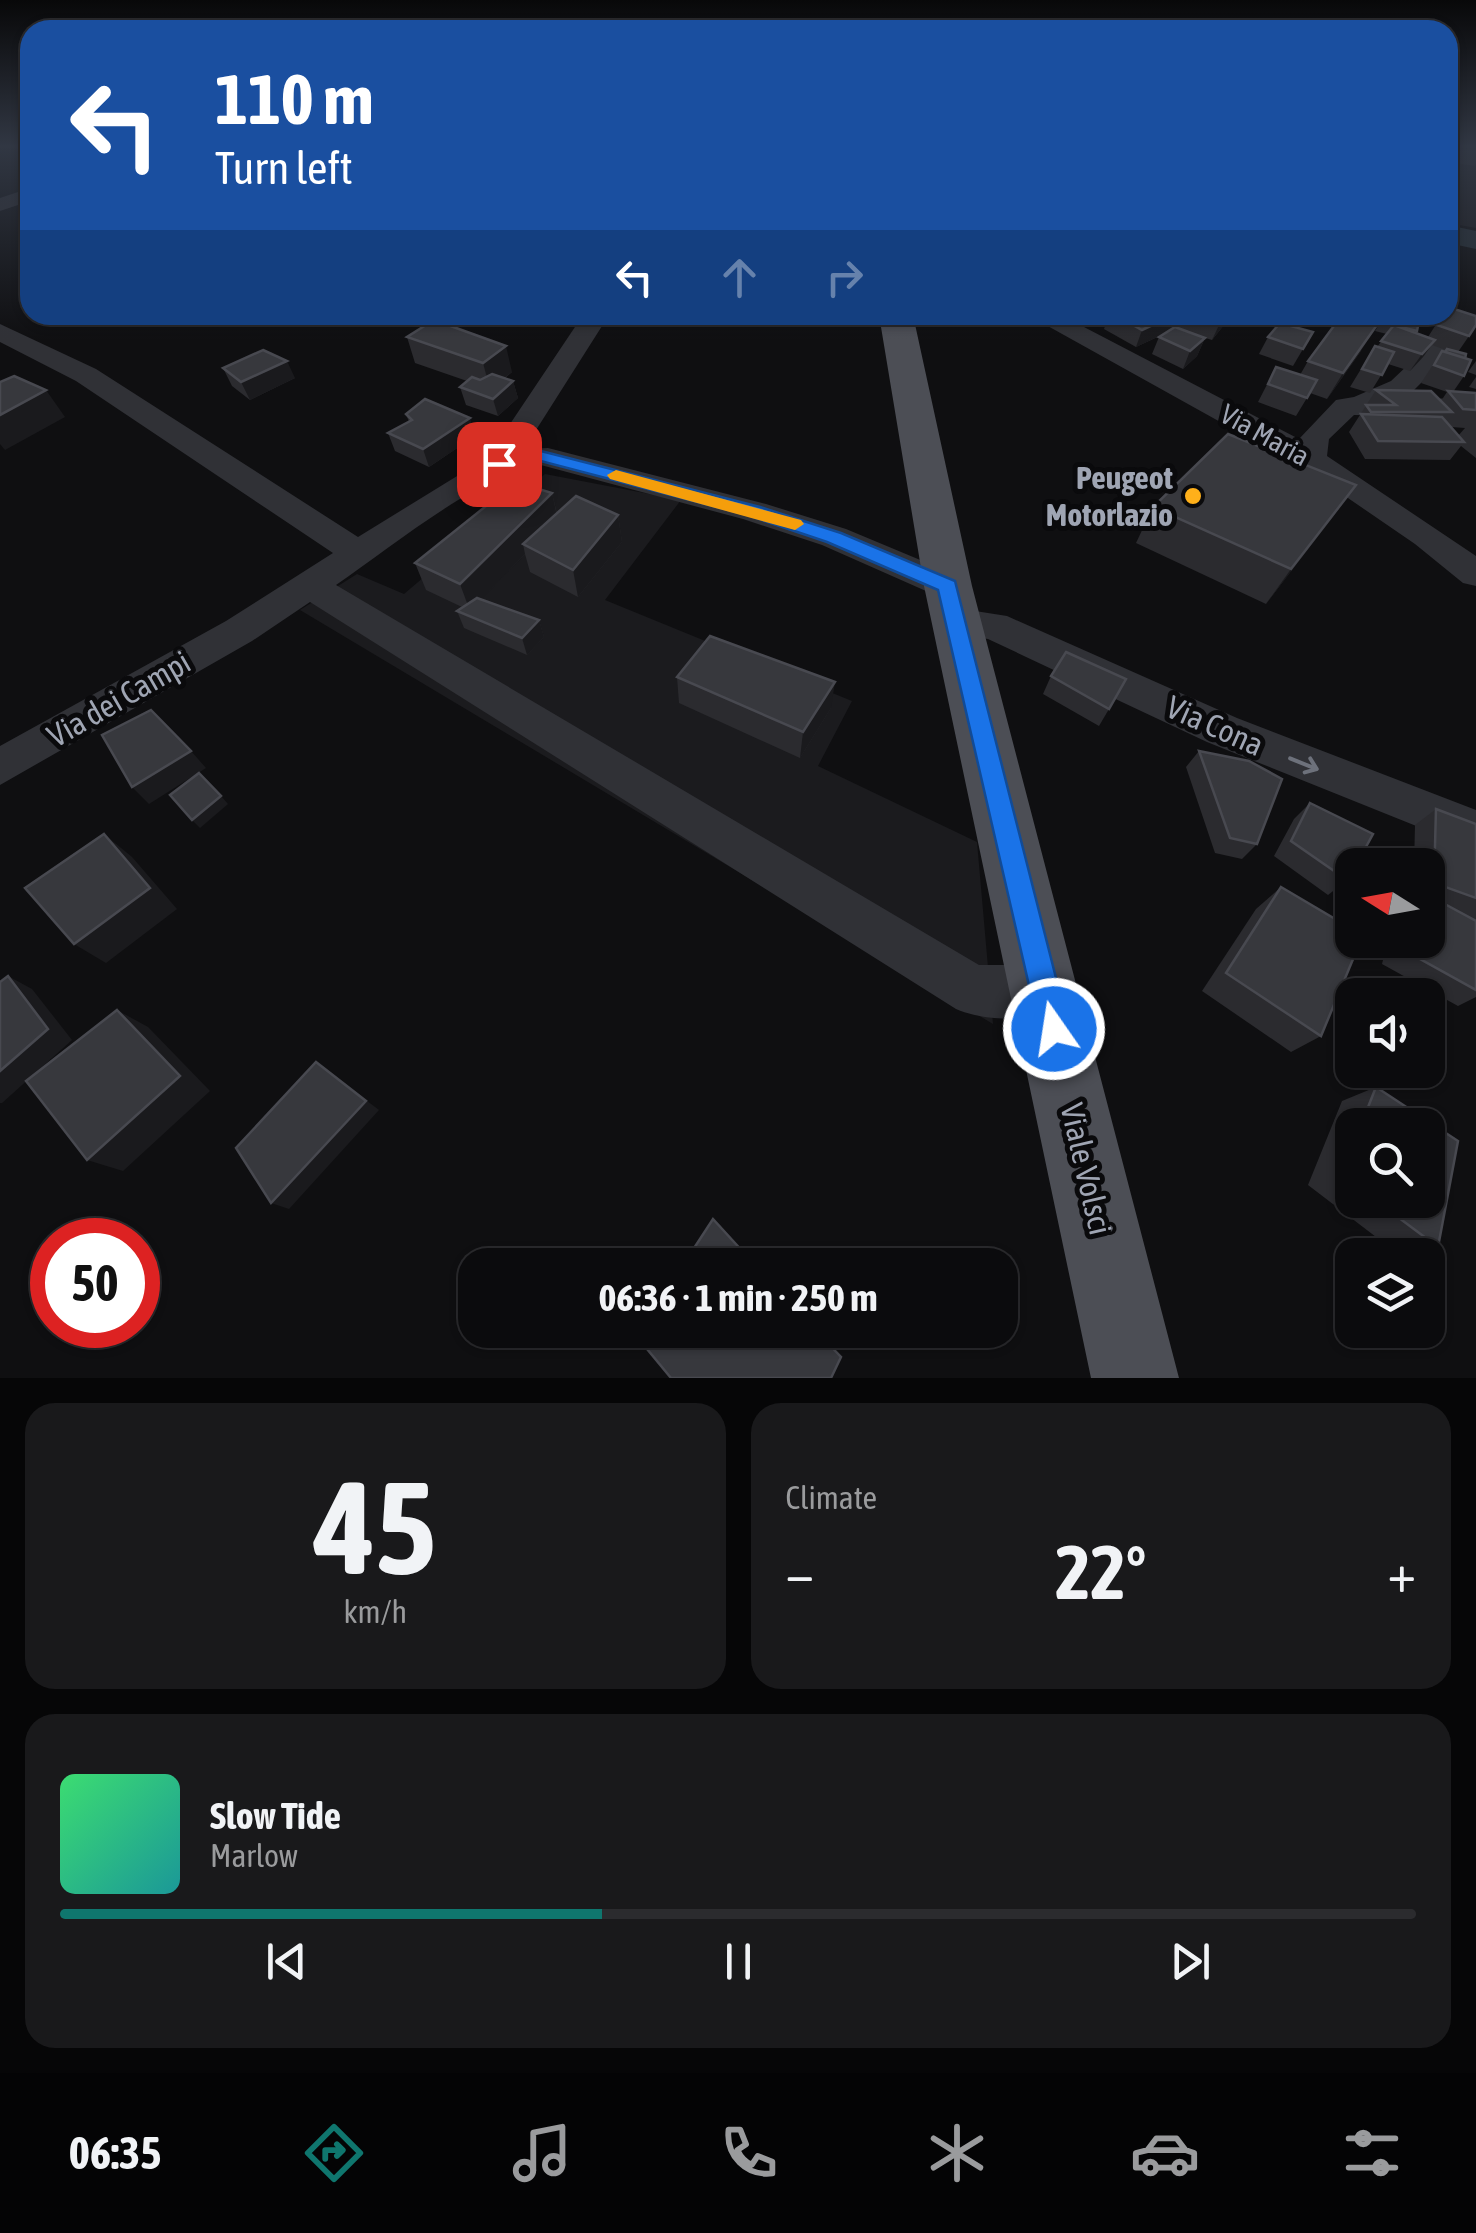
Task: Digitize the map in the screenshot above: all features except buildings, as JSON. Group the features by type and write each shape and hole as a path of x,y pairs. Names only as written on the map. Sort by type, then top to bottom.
{"main road":[{"name":"Viale Volsci","path":"900,325 952,604 1135,1378"}],"street":[{"path":"499,464 589,325"},
{"name":"Via Maria","path":"1060,325 1310,460 1423,530 1476,574"},
{"path":"0,332 86,375 358,553"},
{"path":"1359,406 1402,387 1438,351"},
{"path":"1310,460 1314,438 1346,406 1476,408"},
{"name":"Via Cona","path":"499,464 537,455 754,511 834,537 994,626 1222,730 1476,830"},
{"name":"Via dei Campi","path":"0,767 239,630 499,464"},
{"path":"309,585 974,991 1045,990"}],"shaded area":[{"path":"1458,211 1476,211 1476,228 1458,225"},
{"path":"545,474 681,500 605,600 852,701 818,766 977,842 993,1024 300,610 357,574 404,594"}],"waterway":[{"path":"1458,236 1476,240"}],"slow traffic":[{"path":"616,475 795,524"}],"place":[{"name":"Peugeot Motorlazio","path":"1193,496"}],"route":[{"path":"499,464 537,455 754,511 834,537 948,586 1054,1029"}]}
